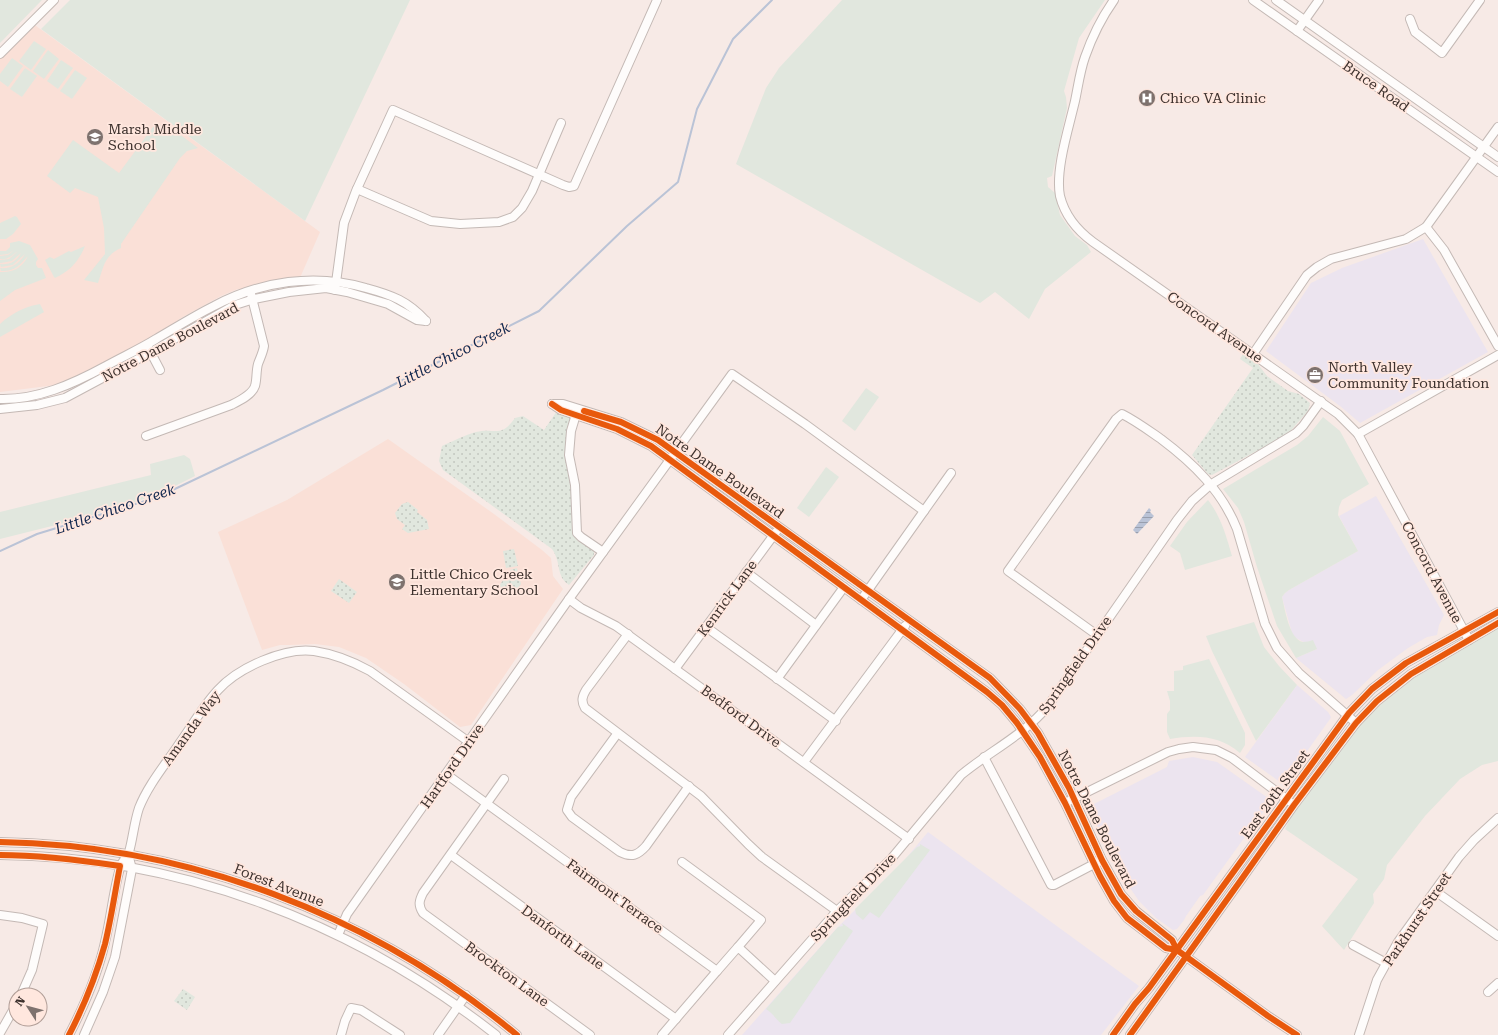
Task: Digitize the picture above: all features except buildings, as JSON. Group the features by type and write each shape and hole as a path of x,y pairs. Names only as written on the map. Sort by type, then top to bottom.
{"street":[{"path":"0,54 54,0"},
{"path":"336,286 344,223 357,189 393,110 569,187 574,186 657,0"},
{"name":"Concord Avenue","path":"1114,0 1099,26 1085,58 1061,164 1059,178 1060,197 1069,218 1080,232 1093,242 1338,414 1358,434 1469,640"},
{"name":"Bruce Road","path":"1253,0 1498,172"},
{"name":"Bruce Road","path":"1276,0 1498,157"},
{"path":"1297,31 1319,0"},
{"path":"1410,19 1415,32 1442,53 1480,0"},
{"path":"357,189 431,221 453,224 499,222 513,217 522,208 532,191 561,123"},
{"path":"1253,354 1308,275 1317,267 1331,259 1406,239 1426,227 1498,127"},
{"path":"1426,227 1444,250 1498,346"},
{"name":"Notre Dame Boulevard","path":"0,409 37,405 65,398 274,284 299,280 336,286 388,304 417,320 426,321 415,309 396,298 354,284 336,286"},
{"path":"146,436 231,405 242,400 250,393 255,386 258,364 264,346 252,295"},
{"name":"Notre Dame Boulevard","path":"0,399 12,399 42,394 71,384 147,344 214,306 252,295"},
{"path":"147,344 160,370"},
{"path":"1358,434 1498,355"},
{"name":"Hartford Drive","path":"338,935 347,914 569,599 732,374 805,424 924,511"},
{"name":"Springfield Drive","path":"728,1035 837,911 891,859 909,839 962,775 984,757 1023,731 1048,706 1177,520 1192,501 1210,485 1229,472 1292,436 1303,426 1321,402"},
{"name":"Notre Dame Boulevard","path":"603,552 581,537 577,532 576,485 569,455 571,431 577,412 637,438 672,456 779,528 990,678 1020,709 1038,733 1074,798 1102,860 1121,894 1136,911 1172,940 1177,950 1268,1016 1297,1035"},
{"path":"1097,635 1008,571 1116,419 1122,414 1136,421 1184,456 1198,470 1226,506 1234,521 1265,624 1273,640 1283,655 1299,673 1356,722"},
{"name":"Notre Dame Boulevard","path":"672,456 773,535 987,692 1002,705 1023,731 1040,757 1114,900 1127,918 1166,948 1177,950"},
{"path":"861,600 951,473"},
{"name":"Kenrick Lane","path":"675,669 779,528"},
{"path":"746,572 816,625"},
{"path":"777,679 844,587"},
{"name":"Bedford Drive","path":"569,599 581,608 628,634 909,839"},
{"name":"East 20th Street","path":"1113,1035 1289,801 1347,715 1372,689 1398,669 1416,657 1498,612"},
{"path":"804,762 836,721 909,620"},
{"name":"East 20th Street","path":"1130,1035 1356,722 1377,701 1402,680 1428,663 1498,623"},
{"path":"706,627 836,721"},
{"path":"628,634 582,696 582,702 585,708 701,796 762,857 837,911"},
{"name":"Amanda Way","path":"128,854 139,808 148,790 218,690 232,678 263,660 280,654 312,651 353,661 370,671 468,742"},
{"path":"618,734 571,797 567,810 572,817 620,852 628,856 635,856 646,846 689,786"},
{"path":"1065,803 1168,752 1179,748 1193,747 1216,750 1232,758 1289,801"},
{"path":"984,757 1051,885 1054,885 1102,860"},
{"name":"Fairmont Terrace","path":"446,774 717,971"},
{"path":"451,855 504,779"},
{"name":"East 20th Street","path":"1273,835 1274,826 1289,801"},
{"name":"Parkhurst Street","path":"1359,1035 1377,980 1398,942 1459,857 1474,840 1498,818"},
{"name":"Forest Avenue","path":"0,842 48,844 128,854 242,882 343,923 406,957 466,995 517,1035"},
{"path":"69,1035 78,1018 95,977 105,943 120,866 128,854"},
{"path":"84,1035 103,992 114,957 132,869 128,854"},
{"name":"Forest Avenue","path":"0,855 20,855 77,860 120,866 190,881 274,907 338,935 393,964 458,1006 496,1035"},
{"name":"Brockton Lane","path":"451,855 419,900 419,907 423,913 590,1035"},
{"name":"Danforth Lane","path":"451,855 676,1019"},
{"path":"662,1035 761,920 682,862"},
{"path":"1435,891 1498,936"},
{"path":"0,915 22,918 43,924 32,970 25,987"},
{"path":"1353,945 1386,963"},
{"path":"738,947 775,981"},
{"path":"1488,992 1498,983"},
{"path":"438,1035 466,995"},
{"path":"341,1035 351,1008 361,1010 400,1035"},
{"path":"0,1033 8,1019"}],"shaded area":[{"path":"0,0 42,0 0,43"},
{"path":"70,0 410,0 305,221 41,29"},
{"path":"842,0 1105,0 1079,38 1064,91 1067,108 1052,176 1047,178 1048,187 1055,193 1060,215 1075,236 1087,245 1091,252 1045,289 1029,319 995,292 980,303 736,164 766,88 779,68"},
{"name":"Marsh Middle School","path":"32,23 320,232 299,280 251,291 238,289 221,296 181,318 147,344 98,366 72,380 56,385 0,392 0,54"},
{"path":"34,41 46,49 31,70 19,61"},
{"path":"48,50 59,59 44,79 33,71"},
{"path":"12,58 23,66 8,87 0,81 0,74"},
{"path":"61,60 73,68 58,89 47,81"},
{"path":"25,68 37,76 22,97 10,89"},
{"path":"75,70 87,78 72,99 60,91"},
{"path":"166,124 198,148 187,151 180,158 121,244 121,248 111,254 105,262 98,283 84,280 105,254 104,228 98,197 75,188 70,193 47,176 73,140 119,173 153,127"},
{"path":"15,216 21,224 13,234 6,239 0,239 0,223"},
{"path":"1423,239 1488,352 1360,423 1340,406 1266,351 1311,283 1342,268"},
{"path":"19,241 30,245 38,259 36,265 38,268 42,268 46,278 15,290 0,301 0,272 5,272 13,270 17,268 26,260 28,256 14,269 1,271 0,268 8,268 14,265 20,261 25,254 13,265 1,267 0,264 13,262 21,253 12,261 0,263 0,260 9,259 18,251 6,259 0,259 0,256 8,255 14,250 8,254 0,255 0,251 6,251 10,247 10,243"},
{"path":"85,246 73,265 55,278 45,260 50,257 54,259 69,251 71,252"},
{"path":"40,304 44,312 0,337 0,324 18,311"},
{"path":"1243,354 1257,363 1267,376 1288,391 1299,394 1310,403 1308,411 1288,434 1212,475 1208,474 1192,455 1253,368 1240,359"},
{"path":"866,388 879,397 855,431 842,421"},
{"path":"557,411 570,417 571,419 566,442 566,455 571,484 573,535 594,551 594,555 569,585 560,573 557,559 552,549 443,470 439,461 442,446 459,438 476,432 501,430 510,424 515,418 523,416 544,430"},
{"path":"1323,417 1340,431 1369,484 1342,500 1339,507 1338,515 1358,551 1289,590 1282,597 1288,623 1294,635 1298,640 1303,642 1313,640 1317,649 1296,658 1277,626 1257,567 1244,522 1238,508 1223,489 1297,445 1308,436"},
{"name":"Little Chico Creek Elementary School","path":"388,439 542,550 551,558 553,576 563,589 471,725 460,727 404,684 366,658 339,647 315,644 280,645 262,650 218,532 287,500"},
{"path":"184,455 190,459 195,476 157,495 76,520 0,539 0,512 151,475 150,464"},
{"path":"826,467 839,477 809,517 797,508"},
{"path":"1376,496 1444,615 1439,625 1437,635 1427,637 1408,648 1378,670 1346,699 1296,658 1317,649 1296,638 1292,633 1282,597 1289,590 1358,551 1339,516"},
{"path":"1208,500 1213,506 1220,520 1232,556 1185,570 1180,553 1170,546 1187,522"},
{"path":"408,502 427,520 429,529 408,533 402,529 405,525 397,519 395,513 402,504"},
{"path":"514,549 518,566 506,568 503,551"},
{"path":"517,568 521,584 512,596 499,586 510,570"},
{"path":"339,579 357,592 349,603 331,591"},
{"path":"1254,622 1264,647 1297,685 1256,741 1206,636"},
{"path":"1498,628 1498,761 1482,765 1460,779 1425,816 1387,865 1384,879 1373,894 1374,903 1344,950 1322,926 1358,879 1285,829 1292,815 1354,731 1375,709 1415,677"},
{"path":"1209,659 1245,733 1245,745 1240,753 1224,743 1207,738 1189,737 1170,739 1167,732 1167,714 1170,710 1170,701 1167,691 1174,691 1174,671 1183,670 1183,666"},
{"path":"1297,685 1328,712 1331,717 1288,778 1283,782 1280,782 1245,757"},
{"path":"1193,757 1217,762 1268,798 1270,802 1203,895 1200,896 1177,929 1173,930 1156,918 1139,901 1126,882 1088,807 1167,767 1169,761"},
{"path":"928,832 1139,986 1101,1035 742,1035 838,927 902,863"},
{"path":"920,844 930,850 879,918 870,912 863,920 856,914 855,909 917,847 920,846"},
{"path":"842,923 853,931 790,1023 782,1024 771,1012 766,1009 838,927 843,926"},
{"path":"183,989 195,997 187,1010 174,1001"}],"water":[{"path":"1149,508 1151,510 1150,512 1154,516 1137,534 1133,530"}],"waterway":[{"name":"Little Chico Creek","path":"0,551 37,534 158,497 383,390 539,311 627,226 678,182 697,109 733,39 772,0"}],"cycle path":[{"path":"552,404 561,410 617,429 651,446 987,692 1002,705 1017,723 1040,757 1065,803 1100,876 1114,901 1127,918 1166,948 1177,950 1268,1016 1297,1035"},
{"path":"584,411 621,422 658,440 990,678 1020,709 1038,733 1069,788 1102,860 1121,894 1136,911 1172,940 1177,950"},
{"path":"1113,1035 1135,1004 1149,988 1349,713 1372,689 1406,663 1498,612"},
{"path":"1130,1035 1294,805 1356,723 1377,701 1411,674 1498,623"},
{"path":"0,842 71,846 140,857 208,873 275,895 340,922 402,955 461,992 517,1035"},
{"path":"0,855 60,858 120,866 105,944 98,968 80,1013 69,1035"}],"place":[{"name":"Chico VA Clinic","path":"1147,98"},
{"name":"Marsh Middle School","path":"95,137"},
{"name":"North Valley Community Foundation","path":"1315,375"},
{"name":"Little Chico Creek Elementary School","path":"397,582"}]}
